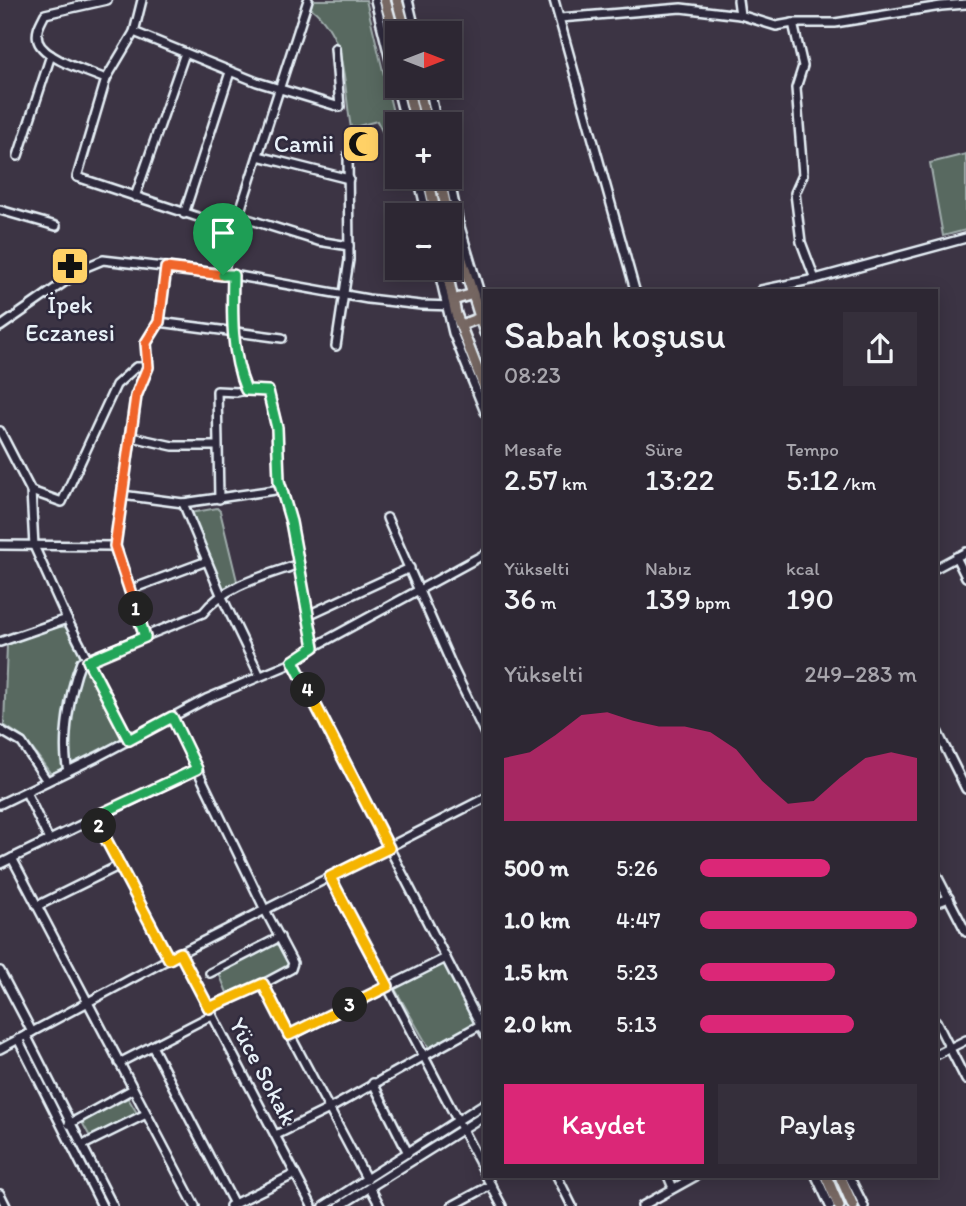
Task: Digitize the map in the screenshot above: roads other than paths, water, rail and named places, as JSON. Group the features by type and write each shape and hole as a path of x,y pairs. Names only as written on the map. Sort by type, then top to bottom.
{"main road":[{"path":"384,0 390,21"},
{"path":"397,0 403,21"},
{"path":"461,325 482,312 473,295 462,260"},
{"path":"448,280 451,304 483,384"},
{"path":"451,304 473,295"},
{"path":"827,1178 839,1206"},
{"path":"841,1178 853,1206"}],"street":[{"path":"106,79 51,55 43,49 38,40 38,29 45,14 107,0"},
{"path":"142,0 134,32 106,79 77,177 234,229"},
{"path":"223,275 238,216 308,0"},
{"path":"375,0 403,112"},
{"path":"379,11 384,0"},
{"path":"408,0 413,21"},
{"path":"554,0 635,289"},
{"path":"738,0 740,15"},
{"path":"560,18 681,8 740,15 776,26 793,23 835,23 966,4"},
{"path":"793,23 803,66 796,88 803,175 795,193 801,242 815,279"},
{"path":"134,32 279,90 340,107 335,48"},
{"path":"135,197 185,53"},
{"path":"18,156 51,55"},
{"path":"184,214 230,72"},
{"path":"336,346 349,246 348,154"},
{"path":"258,156 349,179"},
{"path":"452,189 482,312"},
{"path":"0,210 56,226"},
{"path":"238,216 318,241 349,246"},
{"path":"766,289 815,279 966,238"},
{"path":"0,327 86,267 103,260 233,275 421,305 451,304"},
{"path":"145,637 115,546 136,396 148,367 146,343 159,322 166,268"},
{"path":"233,275 234,330 241,378 246,390"},
{"path":"442,280 451,304 453,333 483,407"},
{"path":"159,322 282,338"},
{"path":"31,491 62,502 116,385 136,368 148,367"},
{"path":"219,499 217,391 268,391 277,428 279,481 299,564 314,647"},
{"path":"0,431 31,491 34,546 67,619 129,740"},
{"path":"132,437 173,446 217,446"},
{"path":"122,495 183,503 282,489"},
{"path":"183,503 222,597 260,677"},
{"path":"387,518 483,730"},
{"path":"0,545 115,546"},
{"path":"938,567 966,552"},
{"path":"0,804 206,699 293,661 483,555"},
{"path":"956,557 966,577"},
{"path":"129,590 207,561"},
{"path":"68,771 65,758 75,676 81,662 203,613 209,605 242,585 299,564"},
{"path":"308,615 410,568"},
{"path":"0,642 67,619"},
{"path":"293,661 483,1031"},
{"path":"119,1063 293,966 172,717"},
{"path":"0,730 22,743 47,781"},
{"path":"938,733 966,789"},
{"path":"0,864 197,769"},
{"path":"26,792 49,841"},
{"path":"0,1049 180,953 483,799"},
{"path":"94,817 169,959"},
{"path":"12,858 195,1206"},
{"path":"37,906 120,866"},
{"path":"330,877 483,1168"},
{"path":"938,878 966,932"},
{"path":"938,903 949,898"},
{"path":"210,972 279,937"},
{"name":"Yüce Sokak","path":"180,953 312,1206"},
{"path":"289,1035 446,958"},
{"path":"0,971 63,1128 102,1206"},
{"path":"263,984 380,1206"},
{"path":"938,1025 966,1080"},
{"path":"275,1135 329,1109 480,1026"},
{"path":"25,1035 113,1206"},
{"path":"938,1054 966,1040"},
{"path":"152,1046 232,1205 295,1174"},
{"path":"373,1083 408,1153"},
{"path":"63,1128 133,1089"},
{"path":"340,1206 408,1153 483,1105"},
{"path":"82,1145 146,1114"},
{"path":"324,1206 369,1184 483,1116"},
{"path":"488,1178 502,1206"},
{"path":"558,1178 572,1206"},
{"path":"669,1178 673,1188"},
{"path":"642,1206 654,1203 673,1188 692,1178"},
{"path":"817,1178 830,1206"},
{"path":"850,1178 864,1206"},
{"path":"452,1206 491,1185"},
{"path":"0,1194 6,1206"}],"place":[{"name":"Camii","path":"361,144"},
{"name":"İpek Eczanesi","path":"70,266"}]}
